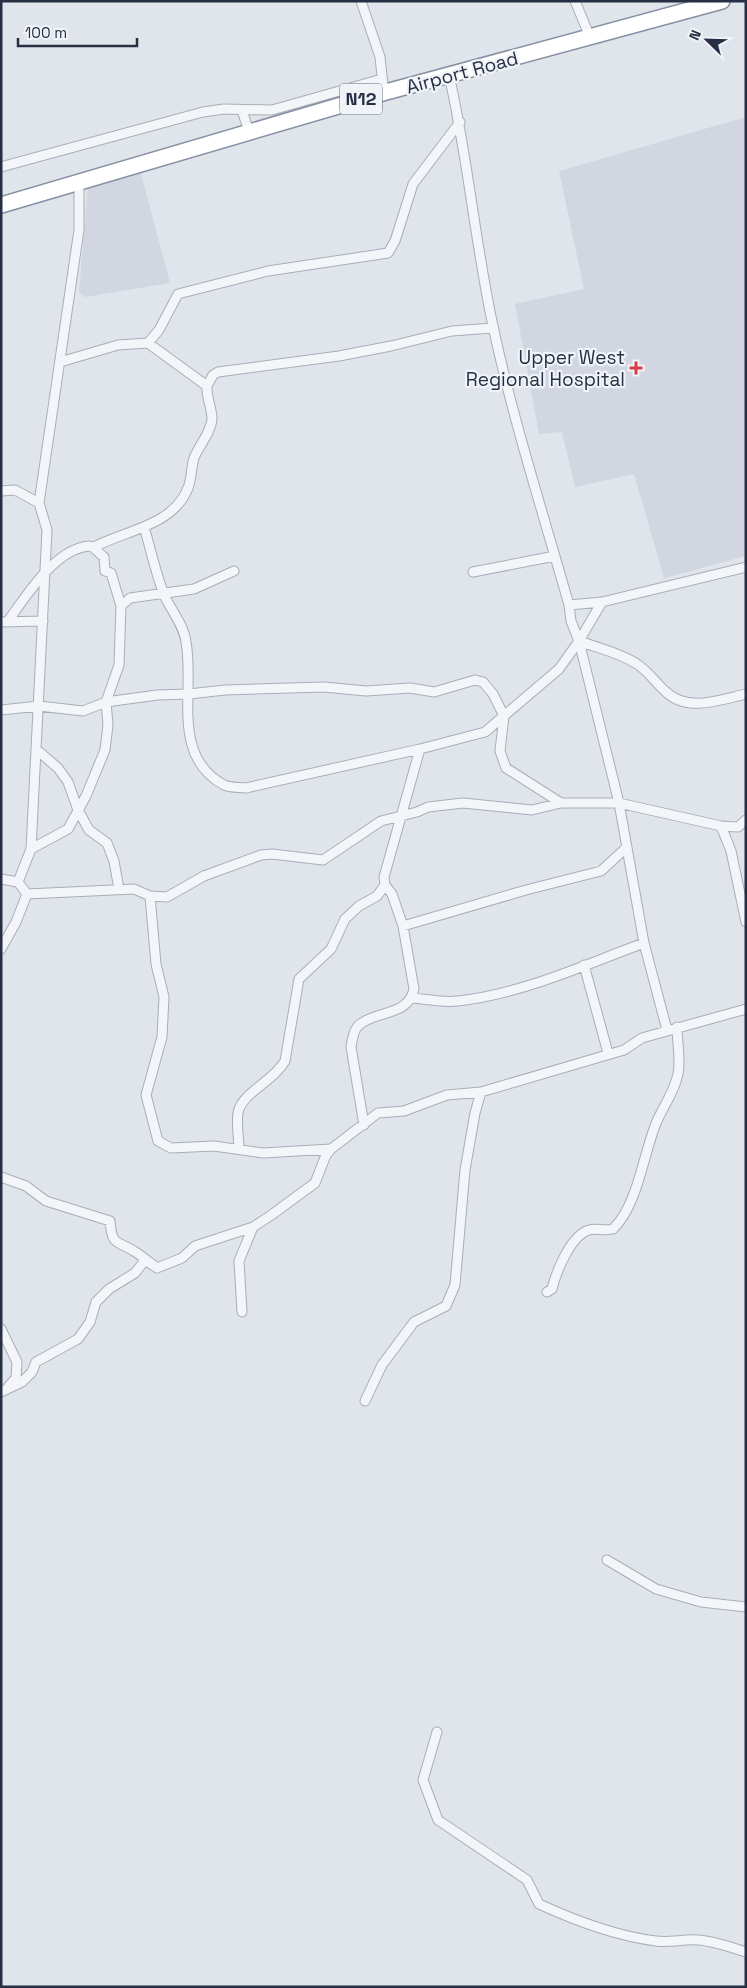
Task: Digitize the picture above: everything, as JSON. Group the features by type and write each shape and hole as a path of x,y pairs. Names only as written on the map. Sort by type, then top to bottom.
{"highway":[{"name":"Airport Road","path":"1,204 249,132 384,86 449,75 722,1"}],"street":[{"path":"1,167 204,112 272,110 384,86 380,57 361,1"},
{"path":"574,1 590,37"},
{"path":"449,75 460,122 475,229 493,328 569,605 571,621 579,641 619,803 644,943 667,1030"},
{"path":"242,110 249,132"},
{"path":"148,343 159,330 178,294 268,271 388,253 396,241 413,184 460,122"},
{"path":"18,882 31,849 37,750 47,530 39,503 79,230 79,182"},
{"path":"94,547 110,538 144,527 174,509 188,488 195,457 212,422 207,386 213,375 218,372 339,356 391,346 452,330 493,328"},
{"path":"60,362 118,345 148,343 207,386"},
{"path":"1,491 15,490 39,503"},
{"path":"144,527 164,595 186,639 189,694 188,733 192,751 206,770 225,786 246,788 420,749 485,732 559,669 579,641 602,602"},
{"path":"5,621 45,569 78,549 88,546 94,547 104,557 105,571 111,573 115,580 121,606 119,665 106,702 108,725 106,750 66,831 31,849"},
{"path":"473,572 555,556"},
{"path":"569,605 602,602 746,567"},
{"path":"121,606 130,598 164,595 194,589 234,571"},
{"path":"5,621 43,621"},
{"path":"579,641 637,664 666,692 684,702 697,704 746,694"},
{"path":"1,710 39,706 83,711 106,702 157,695 224,690 324,687 366,691 410,688 434,692 475,680 484,682 493,694 504,716 500,751 506,768 561,803"},
{"path":"364,1125 350,1047 354,1036 359,1025 406,1005 412,998 414,989 403,926 392,894 385,885 384,877 420,749"},
{"path":"37,750 58,768 68,782 78,810 89,830 107,843 114,861 119,889"},
{"path":"27,894 134,889 150,896 167,897 204,876 260,855 272,854 323,860 381,821 428,807 463,803 532,810 561,803 619,803 721,826 738,828 746,820"},
{"path":"721,826 731,851 746,922"},
{"path":"403,926 526,890 601,871 627,847"},
{"path":"1,879 18,882 27,894"},
{"path":"239,1149 238,1113 242,1102 278,1072 285,1061 299,979 331,949 345,919 359,906 376,896 385,885"},
{"path":"1,949 16,922 27,894"},
{"path":"150,896 156,964 164,997 162,1037 146,1095 158,1141 171,1148 214,1146 263,1153 332,1149"},
{"path":"412,998 456,1002 539,982 644,943"},
{"path":"584,965 608,1053"},
{"path":"157,1268 182,1258 195,1246 253,1227 315,1183 326,1155 378,1114 404,1111 447,1095 482,1092 608,1053 624,1050 642,1038 667,1030 746,1009"},
{"path":"548,1292 552,1288 558,1268 565,1254 582,1235 590,1229 613,1229 620,1222 642,1174 654,1127 673,1092 679,1071 677,1027"},
{"path":"365,1401 382,1365 414,1322 446,1306 455,1285 464,1170 475,1113 482,1092"},
{"path":"1,1177 26,1186 46,1201 110,1221 113,1240 157,1268"},
{"path":"242,1312 238,1261 253,1227"},
{"path":"4,1391 22,1382 32,1372 36,1362 78,1339 90,1322 96,1302 109,1289 135,1273 145,1260 157,1268"},
{"path":"1,1329 17,1362 16,1378 4,1391"},
{"path":"607,1560 656,1589 701,1602 746,1607"},
{"path":"437,1732 423,1780 438,1820 527,1880 539,1904 591,1926 638,1938 666,1942 677,1940 713,1942 746,1952"}],"shaded area":[{"name":"Upper West Regional Hospital","path":"746,117 746,556 664,578 634,474 575,487 562,432 539,434 515,304 584,289 559,171"},
{"path":"140,170 170,283 85,297 79,293 88,185"}],"place":[{"name":"Upper West Regional Hospital","path":"636,368"}]}
